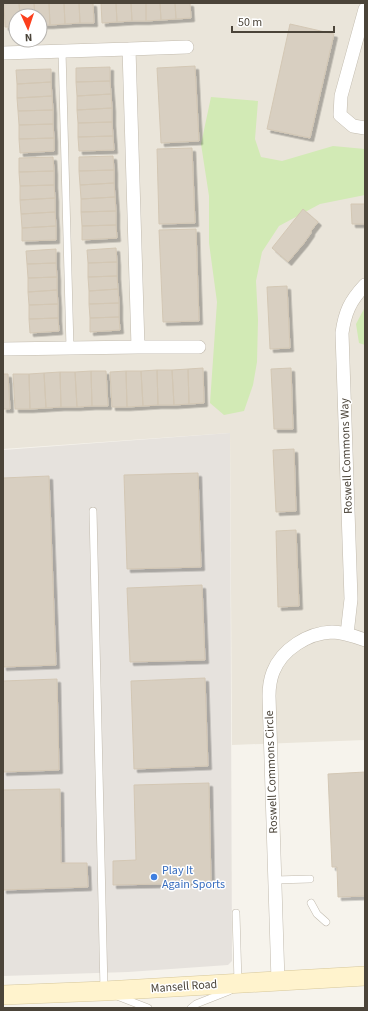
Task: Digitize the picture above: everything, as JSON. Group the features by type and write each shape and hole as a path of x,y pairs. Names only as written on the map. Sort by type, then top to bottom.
{"main road":[{"name":"Mansell Road","path":"4,996 365,976"}],"street":[{"path":"365,9 341,96 340,115 353,126 365,128"},
{"path":"3,53 187,47"},
{"path":"129,49 138,347"},
{"name":"Roswell Commons Way","path":"347,634 351,599 342,333 344,319 349,305 356,294 365,285"},
{"path":"3,349 199,346"},
{"name":"Roswell Commons Circle","path":"278,981 269,696 270,683 274,670 280,659 298,642 309,636 333,632 347,634 365,640"}],"lane":[{"path":"62,51 70,348"},
{"path":"93,511 104,991 148,1008"},
{"path":"275,880 310,879"},
{"path":"311,903 317,914 326,922"},
{"path":"191,1008 196,1004 244,982 236,914"}],"shaded area":[{"path":"3,3 365,3 365,740 232,745 230,433 3,449"},
{"path":"230,433 232,961 228,965 128,972 3,976 3,450"}],"green space":[{"path":"211,97 258,101 255,139 261,157 282,161 333,146 365,149 365,195 320,204 279,226 262,252 256,281 258,320 257,362 253,385 244,411 224,415 210,403 217,302 209,243 209,196 201,144"},
{"path":"365,307 365,345 359,343 356,324"}],"building":[{"path":"4,3 19,3 19,8 8,8 8,27 5,27"},
{"path":"19,3 34,3 34,8 19,8"},
{"path":"34,3 49,3 50,25 48,25 48,8 34,8"},
{"path":"49,3 64,3 65,24 50,25"},
{"path":"64,3 79,3 80,23 65,24"},
{"path":"79,3 93,3 94,23 80,23"},
{"path":"101,3 116,3 117,22 102,23"},
{"path":"116,3 131,3 132,21 117,22"},
{"path":"131,3 146,3 146,21 132,21"},
{"path":"146,3 160,3 161,20 146,21"},
{"path":"160,3 175,3 176,19 161,20"},
{"path":"175,3 190,3 191,18 176,19"},
{"path":"290,24 334,34 310,138 267,129"},
{"path":"195,66 199,141 161,143 157,68"},
{"path":"110,67 110,81 76,82 76,68"},
{"path":"51,69 51,82 17,84 16,70"},
{"path":"110,81 111,94 77,96 76,82"},
{"path":"51,82 52,96 17,98 17,84"},
{"path":"111,94 112,108 77,110 77,96"},
{"path":"52,96 53,110 18,111 17,98"},
{"path":"112,108 112,122 78,123 77,110"},
{"path":"53,110 53,124 19,125 18,111"},
{"path":"112,122 113,136 78,137 78,123"},
{"path":"53,124 54,138 19,139 19,125"},
{"path":"113,136 114,150 79,151 78,137"},
{"path":"54,138 54,151 20,153 19,139"},
{"path":"192,148 195,223 159,224 157,149"},
{"path":"113,156 114,170 79,171 79,157"},
{"path":"53,157 54,171 19,172 19,158"},
{"path":"114,170 114,183 80,185 79,171"},
{"path":"54,171 54,185 20,186 19,172"},
{"path":"114,183 115,197 81,199 80,185"},
{"path":"54,185 55,198 20,200 20,186"},
{"path":"115,197 116,211 81,212 81,199"},
{"path":"55,198 55,212 21,214 20,200"},
{"path":"351,204 365,204 365,224 352,224"},
{"path":"303,209 318,222 304,243 288,262 272,248"},
{"path":"116,211 116,225 82,226 81,212"},
{"path":"55,212 56,226 22,228 21,214"},
{"path":"116,225 117,238 82,240 82,226"},
{"path":"56,226 56,240 22,241 22,228"},
{"path":"196,229 199,321 163,322 159,230"},
{"path":"116,248 117,262 88,263 87,250"},
{"path":"56,249 56,263 27,264 26,251"},
{"path":"117,262 117,276 88,277 88,263"},
{"path":"56,263 57,277 28,278 27,264"},
{"path":"117,276 118,289 89,291 88,277"},
{"path":"57,277 57,290 28,292 28,278"},
{"path":"287,286 290,348 270,349 267,287"},
{"path":"118,289 119,303 89,304 89,291"},
{"path":"57,290 58,304 29,305 28,292"},
{"path":"119,303 119,317 90,318 89,304"},
{"path":"58,304 58,318 29,319 29,305"},
{"path":"119,317 120,330 90,332 90,318"},
{"path":"58,318 59,331 30,333 29,319"},
{"path":"203,368 204,403 189,404 188,369"},
{"path":"291,368 293,429 274,429 271,369"},
{"path":"188,369 189,404 174,405 172,370"},
{"path":"157,370 172,370 174,405 158,405"},
{"path":"157,370 158,405 143,406 141,371"},
{"path":"91,371 106,371 108,406 92,406"},
{"path":"91,371 92,406 77,407 75,372"},
{"path":"126,371 141,371 143,406 127,407"},
{"path":"126,371 127,407 112,407 110,372"},
{"path":"60,372 75,372 77,407 61,407"},
{"path":"60,372 61,407 46,408 44,373"},
{"path":"44,373 46,408 30,409 29,374"},
{"path":"3,374 8,374 10,409 3,409"},
{"path":"13,374 29,374 30,409 15,409"},
{"path":"294,449 296,511 276,512 273,450"},
{"path":"198,473 201,567 127,569 124,475"},
{"path":"49,476 56,665 3,667 3,478"},
{"path":"296,530 299,606 278,607 276,531"},
{"path":"202,585 205,660 130,662 127,588"},
{"path":"205,678 208,766 134,769 131,681"},
{"path":"57,679 59,770 3,772 3,681"},
{"path":"365,772 365,896 338,897 337,867 332,867 328,774"},
{"path":"209,783 211,883 113,885 113,861 136,860 134,785"},
{"path":"60,789 61,863 87,863 88,887 3,890 3,790"}],"place":[{"name":"Play It Again Sports","path":"154,877"}]}
